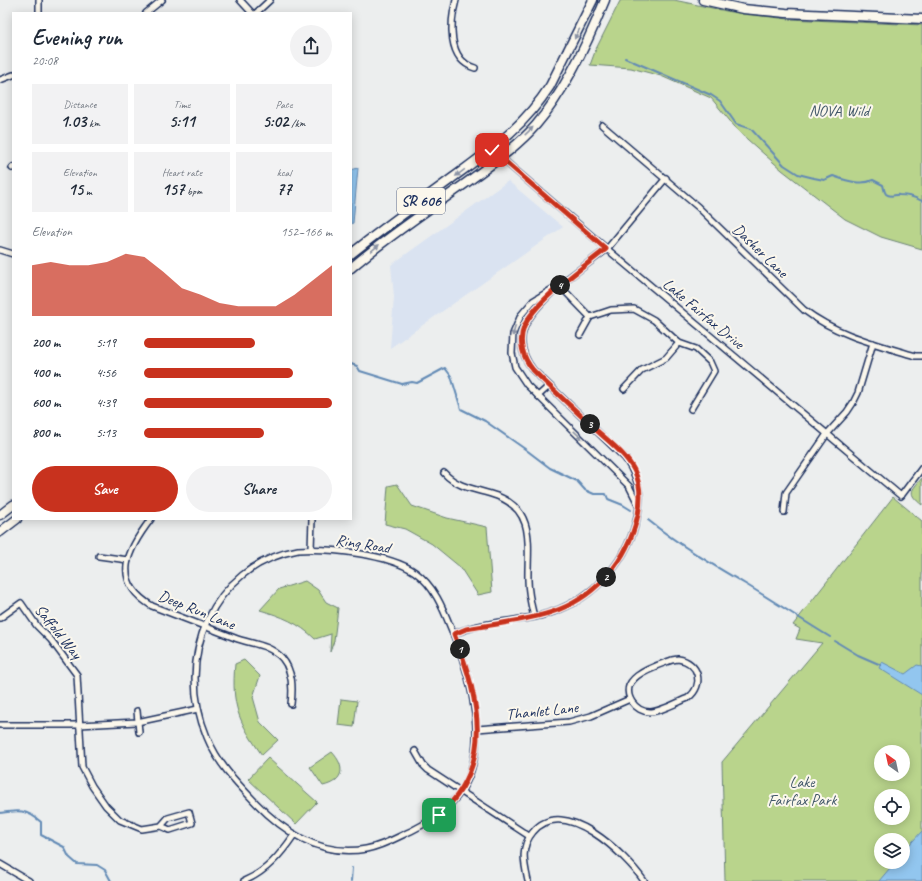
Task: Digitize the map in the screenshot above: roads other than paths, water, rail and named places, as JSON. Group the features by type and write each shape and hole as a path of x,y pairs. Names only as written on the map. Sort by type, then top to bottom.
{"main road":[{"name":"SR 606","path":"352,253 492,150 519,126 541,100 550,86 593,0"},
{"name":"SR 606","path":"352,267 395,233 500,158 535,126 557,96 587,40 605,0"},
{"path":"702,0 736,8 780,12 922,19"},
{"path":"0,515 12,507"},
{"path":"0,532 16,520"}],"street":[{"path":"39,0 39,12"},
{"path":"147,12 162,0"},
{"path":"240,0 251,12"},
{"path":"257,12 270,0"},
{"path":"456,0 452,20 453,42 459,58 464,63 475,68"},
{"path":"0,80 12,75"},
{"name":"Dasher Lane","path":"602,125 666,178 804,310 815,318 841,333 915,356 922,356"},
{"name":"Lake Fairfax Drive","path":"492,150 606,249 901,496 922,468"},
{"path":"639,507 636,496 629,486 538,396 519,375 515,367 512,353 513,334 516,323 526,308 560,286 606,249 666,178"},
{"path":"0,250 12,254"},
{"path":"560,286 590,317"},
{"path":"454,634 466,629 534,617 567,606 590,592 601,582 618,562 626,548 634,528 639,507 640,489 637,478 625,458 549,386 528,363 523,351 521,338 527,319 560,286"},
{"path":"580,335 590,317 611,310 634,309 654,320 679,343 696,349 710,362 714,371 691,409"},
{"path":"624,389 642,370 666,358 679,343"},
{"path":"784,512 786,493 827,434 853,403 858,393 873,343"},
{"path":"538,396 549,386"},
{"path":"444,474 456,483 505,500 512,505 524,519 529,536 528,580 534,617"},
{"name":"Deep Run Lane","path":"150,520 132,546 128,560 130,583 139,596 152,606 205,627 242,640 263,645 277,653 283,659 290,674 292,693 291,704"},
{"path":"311,550 312,520"},
{"name":"Ring Road","path":"298,550 311,550 373,556 404,566 419,576 431,588 442,606 465,663 470,681 477,729 475,758 467,781 449,807 429,822 376,847 354,850 332,849 308,842 294,835 266,813 229,775 220,763 210,744 198,709 195,685 196,663 199,647 205,627 224,592 242,574 262,561 298,550"},
{"path":"99,556 128,560"},
{"name":"Saffold Way","path":"0,618 20,603 77,674 82,766 92,786 106,806 120,820 142,829 161,826 170,830 192,823 189,812 168,818 161,826"},
{"path":"678,659 688,662 696,670 698,675 698,686 688,698 654,712 639,709 630,699 629,688 631,683 640,673 672,660 678,659"},
{"name":"Thanlet Lane","path":"477,729 581,720 630,699"},
{"path":"0,725 79,725 137,722 198,709"},
{"path":"137,711 139,732"},
{"path":"415,751 423,765 428,770 529,836"},
{"path":"528,881 523,858 529,836 535,829 546,822 560,820 574,823 592,832 617,850 644,881"},
{"path":"244,881 258,873 276,859 294,835"},
{"path":"0,864 29,881"}],"water":[{"path":"358,168 352,224 352,170"},
{"path":"882,662 905,674 917,665 922,666 922,695 879,668"},
{"path":"922,831 922,881 879,881 889,869 910,869 910,844"}],"waterway":[{"path":"625,58 711,95 720,101 736,124 751,129 784,165 798,174 824,180 833,176 848,181 868,182 873,180 883,185 885,192 888,195 908,196 922,201"},
{"path":"352,364 357,366 360,371 402,384 412,382 417,383 445,368 451,376 461,409 485,421 550,468 577,481 585,490 594,494 606,494 608,499 631,510"},
{"path":"648,520 696,554 830,637"},
{"path":"835,641 858,655 881,665"},
{"path":"0,813 17,811 26,813 36,818 41,822 41,835 64,847 69,857 77,864 97,865 105,870 111,881"},
{"path":"351,881 352,868"}],"park label":[{"name":"NOVA Wild","path":"839,110"},
{"name":"Lake Fairfax Park","path":"802,790"}]}
